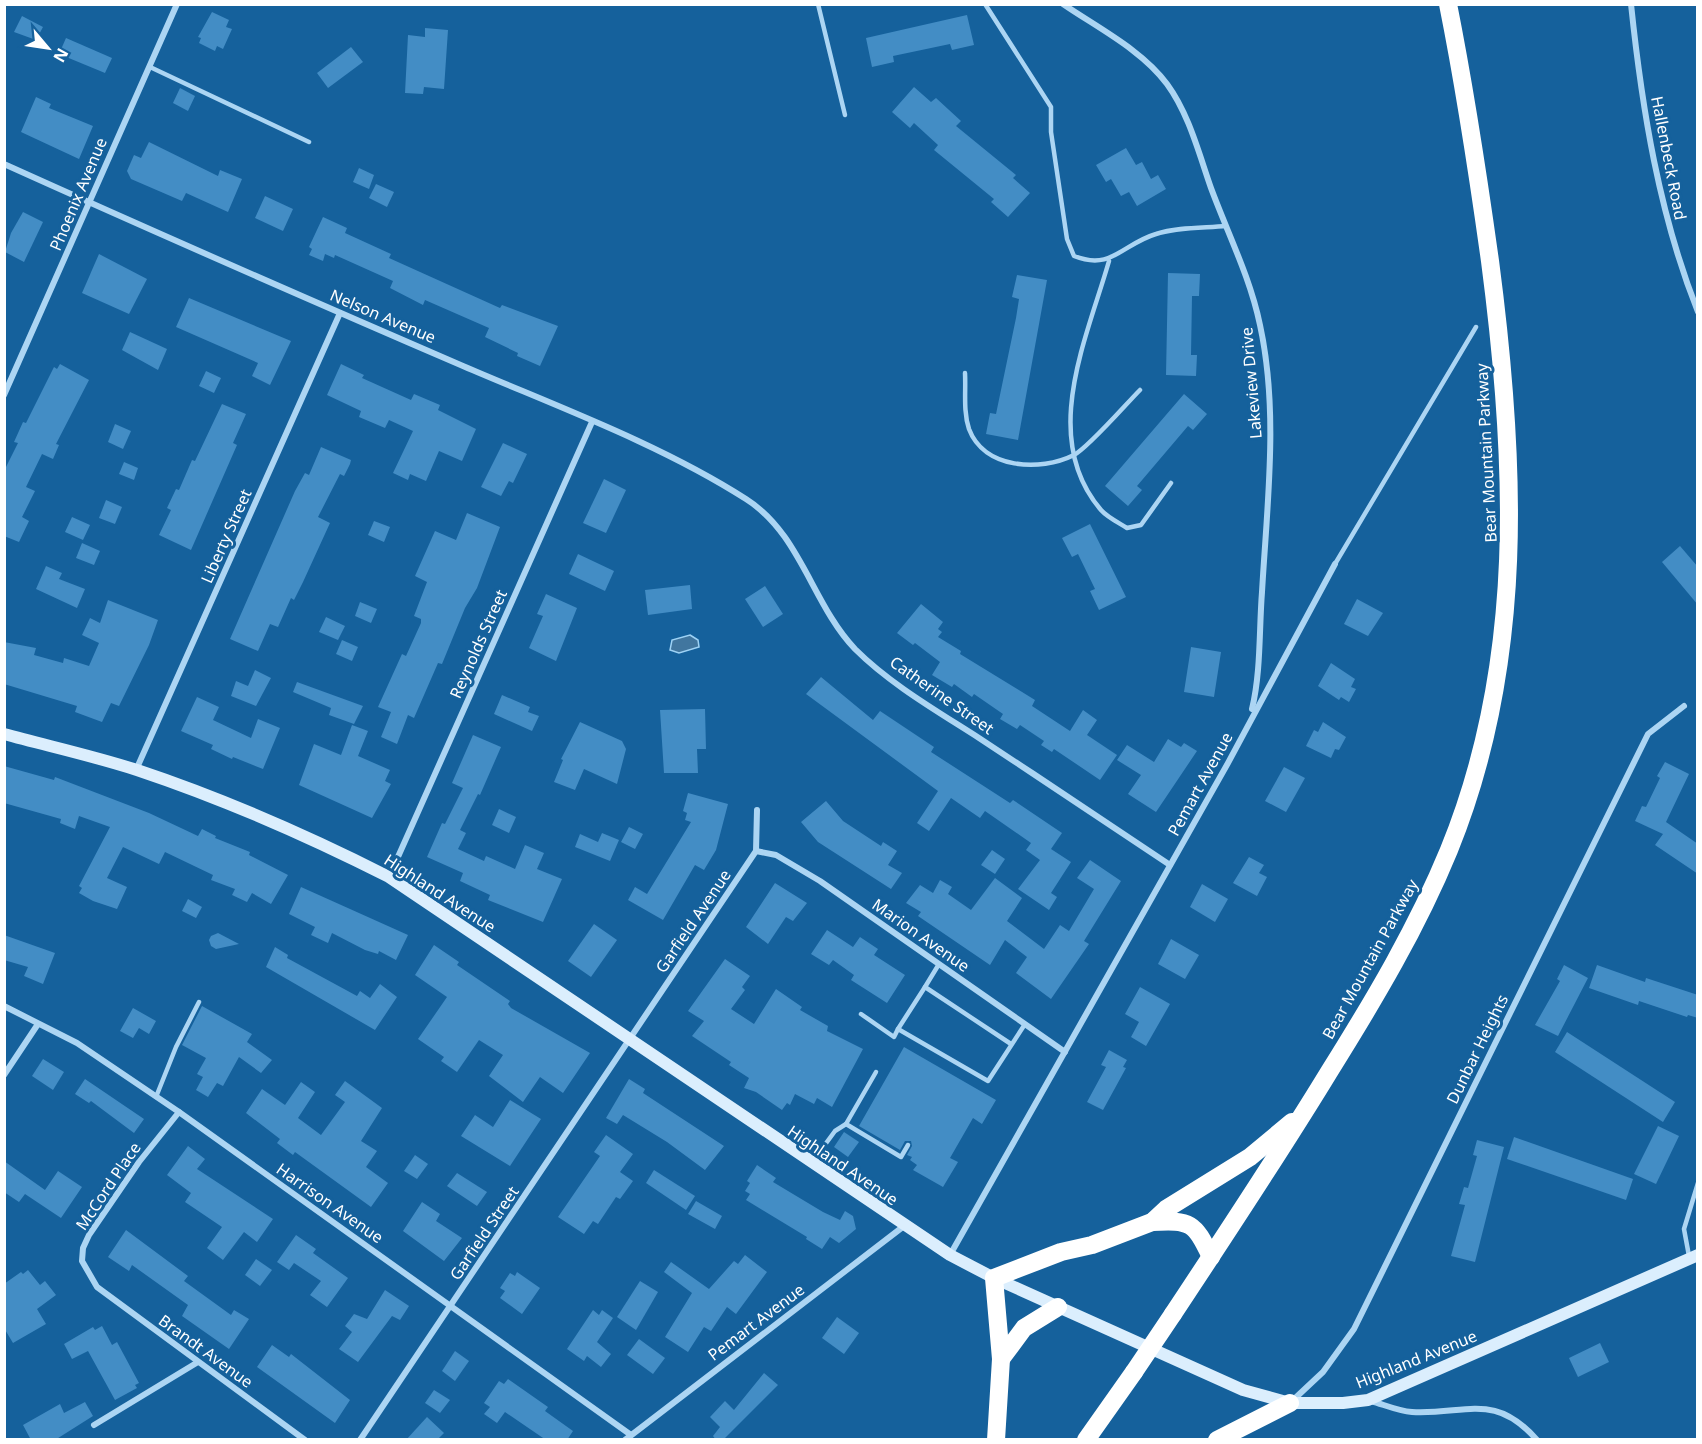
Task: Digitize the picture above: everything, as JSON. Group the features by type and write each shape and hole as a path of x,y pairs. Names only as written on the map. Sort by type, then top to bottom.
{"highway":[{"name":"Bear Mountain Parkway","path":"1086,1440 1211,1257 1305,1112 1385,980 1426,902 1449,849 1468,796 1491,711 1505,626 1510,503 1505,392 1477,169 1448,4"},
{"path":"1152,1222 1166,1209 1250,1157 1305,1112"},
{"path":"996,1440 1001,1359 994,1278 1061,1252 1092,1245 1152,1222 1175,1220 1190,1224 1200,1234 1211,1257"},
{"path":"1001,1359 1024,1328 1058,1307"},
{"path":"1217,1440 1290,1403"}],"street":[{"name":"Phoenix Avenue","path":"4,395 177,4"},
{"name":"Lakeview Drive","path":"1063,4 1138,56 1168,85 1184,113 1226,226 1242,261 1260,326 1270,455 1255,697 1250,719"},
{"name":"Hallenbeck Road","path":"1631,4 1638,75 1665,215 1680,267 1698,312"},
{"name":"Nelson Avenue","path":"4,164 592,422 705,475 747,499"},
{"name":"Liberty Street","path":"136,770 340,313"},
{"name":"Reynolds Street","path":"389,877 592,422"},
{"name":"Catherine Street","path":"747,499 762,510 779,529 810,575 837,628 857,651 916,697 1170,865"},
{"name":"Pemart Avenue","path":"950,1255 1170,865 1335,564"},
{"name":"Dunbar Heights","path":"1290,1403 1323,1372 1353,1329 1648,734 1684,706"},
{"name":"Highland Avenue","path":"4,734 136,770 324,844 389,877 950,1255 994,1278 1243,1390 1290,1403 1343,1403 1368,1400 1693,1257"},
{"path":"756,851 757,810"},
{"name":"Marion Avenue","path":"756,851 776,855 820,881 1065,1052"},
{"name":"Garfield Avenue","path":"630,1040 756,851"},
{"name":"Harrison Avenue","path":"4,1006 77,1043 179,1112 631,1435"},
{"path":"4,1075 38,1024"},
{"name":"Garfield Street","path":"360,1440 630,1040"},
{"name":"McCord Place","path":"93,1281 82,1261 83,1248 89,1235 139,1162 179,1112"},
{"name":"Pemart Avenue","path":"625,1440 904,1226"},
{"name":"Brandt Avenue","path":"93,1281 131,1314 305,1440"},
{"path":"94,1425 198,1362"},
{"path":"1368,1400 1414,1412 1471,1407 1500,1412 1523,1424 1537,1440"}],"lane":[{"path":"818,4 845,115"},
{"path":"985,4 1051,107 1051,132 1068,239 1074,256 1088,262 1109,261 1136,241 1158,233 1226,226"},
{"path":"150,67 309,142"},
{"path":"1109,261 1071,397 1069,430 1079,473 1101,510 1127,528 1141,525 1171,483"},
{"name":"Pemart Avenue","path":"1335,564 1476,327"},
{"path":"965,373 966,414 969,430 977,443 1000,461 1025,465 1075,455 1140,390"},
{"path":"861,1014 894,1036 939,964"},
{"path":"925,987 1011,1044"},
{"path":"156,1097 176,1047 200,1002"},
{"path":"898,1029 988,1081 1025,1024"},
{"path":"812,1164 836,1131 846,1124 876,1072"},
{"path":"846,1124 901,1157 908,1145"},
{"path":"1693,1257 1684,1229 1698,1184"}],"water":[{"path":"690,635 698,640 699,647 679,653 670,650 672,640"}],"building":[{"path":"212,12 229,20 226,27 232,29 223,49 217,46 215,51 199,43 201,38 198,37"},
{"path":"967,15 974,45 952,50 950,44 893,56 894,62 872,67 866,38"},
{"path":"22,16 43,27 36,40 14,32"},
{"path":"425,28 448,30 444,89 424,87 423,94 405,93 408,35 425,37"},
{"path":"66,38 112,58 105,73 59,54"},
{"path":"351,47 363,62 328,88 317,73"},
{"path":"914,87 931,102 936,98 961,121 956,126 1016,175 1013,178 1030,193 1008,217 991,202 994,199 934,150 938,145 914,123 910,128 892,112"},
{"path":"180,88 195,96 188,111 173,103"},
{"path":"36,97 51,104 49,108 93,126 79,159 21,132"},
{"path":"149,142 218,176 220,170 242,179 228,212 186,193 182,201 131,179 127,171 134,155 141,158"},
{"path":"1126,148 1136,165 1142,162 1151,179 1158,175 1166,189 1137,206 1129,192 1121,196 1111,179 1106,182 1096,165"},
{"path":"359,168 374,175 369,189 353,182"},
{"path":"376,184 394,192 387,207 369,198"},
{"path":"265,196 293,209 283,231 255,218"},
{"path":"23,212 43,222 24,262 5,252 11,233"},
{"path":"323,217 347,228 345,233 391,254 389,258 500,308 502,305 558,326 540,366 517,356 518,353 485,337 489,328 425,300 423,305 390,288 393,281 335,255 334,258 325,254 323,261 309,255 312,249 309,247"},
{"path":"99,254 147,279 129,314 82,293"},
{"path":"1168,273 1200,274 1199,296 1192,296 1191,355 1197,355 1196,376 1166,375"},
{"path":"1017,275 1047,280 1018,440 986,434 990,413 996,414 1016,318 1019,299 1012,297"},
{"path":"189,298 291,341 270,385 252,376 258,363 176,327"},
{"path":"130,332 167,349 158,370 122,350"},
{"path":"60,364 89,380 56,444 59,445 53,459 42,454 26,487 35,491 22,517 29,521 19,542 4,536 4,471 18,443 14,442 23,422 26,423 54,367 57,369"},
{"path":"341,364 364,375 362,378 411,400 414,394 440,405 438,410 476,429 462,461 439,451 426,481 410,474 408,480 393,473 413,431 389,420 385,428 359,417 361,411 327,395"},
{"path":"206,371 221,378 214,393 199,386"},
{"path":"1184,394 1207,414 1193,430 1188,426 1137,486 1142,490 1128,506 1105,486"},
{"path":"222,404 246,414 233,443 237,445 191,550 159,535 171,510 167,508 176,489 179,490 192,460 195,461"},
{"path":"115,424 131,431 123,449 108,442"},
{"path":"503,443 527,454 513,483 509,481 501,496 481,487"},
{"path":"321,447 351,460 350,464 344,476 340,474 318,517 330,523 303,582 294,600 291,598 278,627 270,624 258,651 230,639 295,491 305,473 309,475"},
{"path":"124,462 138,468 134,480 119,474"},
{"path":"604,479 626,490 606,533 583,523"},
{"path":"106,500 122,507 115,524 99,518"},
{"path":"467,513 500,527 477,588 465,608 442,664 438,663 414,718 408,715 397,744 381,737 391,712 378,707 402,654 406,656 421,623 421,619 414,616 427,582 415,576 435,531 456,540"},
{"path":"72,517 90,525 83,540 65,532"},
{"path":"374,521 390,527 384,542 368,535"},
{"path":"1090,524 1126,597 1099,610 1090,591 1095,589 1078,554 1072,557 1062,538"},
{"path":"82,543 100,551 94,565 76,558"},
{"path":"1680,546 1698,567 1698,605 1662,562"},
{"path":"578,554 614,571 605,591 569,574"},
{"path":"46,566 62,573 59,579 85,589 77,608 36,589"},
{"path":"690,585 692,609 648,615 645,590"},
{"path":"765,586 783,614 763,627 745,599"},
{"path":"546,594 577,608 556,661 529,648 543,616 537,614"},
{"path":"1357,599 1383,613 1368,636 1344,624"},
{"path":"108,600 158,620 149,645 119,706 111,703 102,722 75,712 77,706 4,684 4,642 36,648 34,655 63,663 64,658 89,666 99,643 82,635 90,618 100,623"},
{"path":"360,602 377,609 371,623 355,616"},
{"path":"921,604 943,622 938,629 942,632 938,637 961,651 960,654 1035,700 1032,706 1070,731 1083,710 1097,720 1087,735 1117,755 1100,780 1054,749 1052,752 1041,745 1044,741 1020,725 1017,729 1000,719 1003,714 974,694 972,697 954,684 952,687 932,675 940,662 897,633"},
{"path":"326,617 345,626 338,640 319,632"},
{"path":"342,640 358,647 352,661 336,654"},
{"path":"1191,647 1221,652 1214,697 1184,692"},
{"path":"1331,663 1355,679 1351,687 1356,689 1349,702 1341,697 1339,700 1318,686"},
{"path":"255,670 271,678 256,706 231,696 236,681 248,686"},
{"path":"821,677 873,720 880,711 934,747 931,752 1010,803 1013,800 1062,833 1051,849 1071,862 1051,893 1057,897 1049,910 1018,889 1040,860 1026,850 1031,843 985,811 980,818 951,798 929,831 917,823 938,791 806,694"},
{"path":"297,682 363,706 354,724 329,715 331,708 293,692"},
{"path":"502,695 530,707 528,712 539,716 532,731 494,714"},
{"path":"197,697 219,707 213,720 251,738 258,719 280,728 263,769 233,757 232,759 211,749 213,745 181,731"},
{"path":"705,709 706,749 697,749 698,773 664,773 660,710"},
{"path":"580,722 622,741 626,749 617,784 584,769 575,790 554,782 563,760 561,759"},
{"path":"1323,722 1346,737 1339,750 1335,749 1331,758 1306,746 1314,730 1318,732"},
{"path":"352,725 368,731 358,756 390,770 385,781 391,784 372,818 299,785 314,744 341,755"},
{"path":"473,735 501,747 480,795 478,794 460,830 466,833 458,849 484,861 486,856 515,869 525,845 544,853 537,869 562,879 543,922 488,900 490,895 460,881 463,873 427,857 442,823 445,824 463,788 452,783"},
{"path":"1168,739 1181,747 1184,743 1197,751 1156,812 1128,794 1141,775 1117,760 1127,745 1154,762"},
{"path":"1665,762 1689,774 1666,822 1698,844 1698,874 1655,845 1663,834 1635,821 1642,806 1646,807 1660,778 1657,776"},
{"path":"4,766 54,780 55,777 149,813 198,836 202,829 216,836 215,838 250,852 249,855 288,875 271,904 252,893 247,902 232,895 235,889 211,880 213,875 165,852 159,864 123,847 107,878 127,887 117,909 93,901 79,893 82,888 79,886 110,827 79,816 75,829 60,823 61,819 4,803"},
{"path":"1284,767 1305,778 1286,812 1265,801"},
{"path":"688,793 728,804 716,850 704,870 695,865 663,920 628,900 635,887 647,894 691,822 685,820 687,813 683,811"},
{"path":"826,801 843,821 881,846 883,842 897,851 888,865 902,873 891,889 818,842 801,822"},
{"path":"499,809 516,817 509,833 492,825"},
{"path":"629,827 643,834 635,849 621,842"},
{"path":"602,833 619,840 610,861 575,847 580,834 598,842"},
{"path":"992,850 1005,859 995,874 981,865"},
{"path":"1249,857 1264,865 1259,873 1267,877 1257,896 1233,883"},
{"path":"1090,860 1121,881 1084,941 1089,944 1051,999 1016,973 1027,957 1005,940 990,965 918,916 921,912 906,903 920,885 933,893 940,880 952,887 948,894 971,910 995,878 1022,898 1007,921 1044,949 1060,925 1069,931 1094,889 1077,878"},
{"path":"775,883 807,903 793,921 786,917 768,944 746,927"},
{"path":"1202,884 1228,899 1215,922 1190,907"},
{"path":"301,887 408,935 396,960 379,951 378,954 365,950 332,933 328,943 311,935 315,927 289,914"},
{"path":"188,899 202,907 196,918 182,911"},
{"path":"594,924 617,940 591,977 568,961"},
{"path":"827,930 853,947 860,937 878,949 874,955 905,975 887,1003 851,980 854,975 833,960 829,965 811,954"},
{"path":"218,933 239,944 216,949 211,946 209,940 211,936"},
{"path":"4,935 55,953 43,984 24,976 28,967 4,960"},
{"path":"1171,939 1199,955 1185,979 1158,964"},
{"path":"434,945 459,962 457,965 510,1001 508,1004 511,1008 590,1053 563,1093 540,1077 523,1102 489,1076 503,1055 479,1040 457,1072 441,1061 444,1057 418,1039 447,997 415,975"},
{"path":"275,947 288,955 287,958 357,996 360,991 370,998 380,984 397,997 375,1030 266,967"},
{"path":"725,959 750,976 742,987 745,990 731,1009 754,1024 776,989 802,1007 800,1010 828,1026 827,1031 863,1049 832,1107 817,1098 814,1104 795,1094 790,1105 787,1103 782,1110 756,1092 744,1088 749,1078 729,1065 731,1062 692,1036 704,1021 688,1011"},
{"path":"1564,965 1588,978 1558,1036 1535,1025 1560,981 1557,979"},
{"path":"1597,965 1645,982 1646,978 1698,995 1698,1018 1688,1015 1687,1017 1639,1001 1638,1005 1589,988"},
{"path":"1140,987 1170,1004 1146,1046 1131,1037 1139,1022 1125,1014"},
{"path":"202,1006 252,1034 247,1042 272,1060 261,1073 239,1057 223,1086 217,1083 208,1097 196,1090 203,1077 197,1074 206,1058 182,1045"},
{"path":"133,1008 156,1021 149,1034 139,1028 133,1038 120,1031"},
{"path":"1567,1032 1675,1102 1663,1122 1555,1052"},
{"path":"904,1047 996,1100 982,1124 973,1118 950,1158 958,1162 943,1187 913,1170 917,1165 910,1160 912,1157 907,1155 912,1146 911,1141 905,1141 900,1150 859,1126"},
{"path":"1109,1050 1127,1060 1123,1067 1126,1068 1103,1110 1087,1102 1106,1067 1101,1065"},
{"path":"43,1059 64,1072 53,1090 32,1076"},
{"path":"85,1079 144,1119 134,1133 91,1101 89,1103 75,1094"},
{"path":"629,1079 645,1089 643,1093 724,1146 705,1170 667,1142 623,1115 617,1124 606,1118"},
{"path":"345,1081 382,1108 361,1141 377,1151 366,1167 388,1183 371,1207 295,1152 293,1155 277,1143 280,1139 246,1113 262,1089 285,1105 301,1082 315,1092 298,1118 321,1135 345,1102 335,1095"},
{"path":"510,1100 541,1119 510,1166 461,1136 475,1115 493,1127"},
{"path":"1658,1126 1679,1136 1656,1184 1634,1174"},
{"path":"844,1132 859,1142 848,1157 834,1147"},
{"path":"606,1135 633,1154 620,1172 633,1181 620,1199 616,1197 598,1224 593,1221 584,1234 558,1217 600,1156 594,1152"},
{"path":"1514,1137 1633,1179 1626,1200 1507,1159"},
{"path":"1477,1140 1504,1147 1475,1262 1451,1256 1465,1205 1459,1204 1464,1187 1468,1188 1477,1156 1473,1155"},
{"path":"188,1146 205,1159 197,1169 273,1219 257,1242 244,1232 223,1260 207,1248 222,1227 185,1202 191,1193 167,1175"},
{"path":"415,1155 428,1164 417,1179 404,1171"},
{"path":"4,1161 45,1190 58,1171 82,1187 61,1218 25,1194 19,1202 4,1192"},
{"path":"757,1165 776,1178 773,1182 823,1212 840,1220 845,1211 853,1216 856,1229 839,1243 830,1237 822,1249 806,1239 807,1237 746,1200 750,1194 745,1191 750,1183 747,1181"},
{"path":"654,1170 695,1196 686,1210 646,1183"},
{"path":"457,1173 487,1192 477,1206 447,1186"},
{"path":"696,1201 722,1216 715,1229 688,1214"},
{"path":"422,1202 440,1214 436,1221 462,1238 444,1261 403,1231"},
{"path":"126,1230 188,1276 184,1281 231,1315 234,1310 249,1319 229,1349 182,1316 188,1305 132,1265 129,1271 108,1257"},
{"path":"296,1235 316,1249 313,1253 348,1278 327,1307 310,1295 321,1281 294,1263 289,1270 277,1262"},
{"path":"745,1255 767,1272 736,1314 727,1307 711,1331 704,1327 688,1352 665,1337 692,1293 664,1272 671,1262 709,1289 734,1261 738,1264"},
{"path":"256,1259 272,1270 260,1286 245,1275"},
{"path":"28,1270 40,1285 45,1281 56,1295 37,1309 46,1324 13,1343 4,1328 4,1284"},
{"path":"517,1272 540,1288 522,1314 500,1298 505,1291 500,1288 510,1273 515,1276"},
{"path":"640,1281 658,1292 636,1330 617,1317"},
{"path":"385,1290 409,1306 400,1320 392,1316 358,1362 339,1349 352,1332 345,1326 354,1314 367,1319"},
{"path":"593,1310 599,1315 602,1310 613,1318 597,1342 611,1354 601,1367 587,1356 584,1361 567,1349"},
{"path":"837,1317 859,1333 844,1354 822,1338"},
{"path":"102,1326 112,1345 117,1342 139,1383 135,1385 137,1388 115,1400 88,1351 72,1359 64,1344 93,1327 95,1330"},
{"path":"639,1339 665,1358 653,1374 627,1355"},
{"path":"1600,1343 1609,1362 1578,1377 1569,1358"},
{"path":"272,1345 289,1357 291,1354 350,1400 335,1423 257,1367"},
{"path":"455,1351 469,1361 455,1381 442,1371"},
{"path":"764,1373 778,1385 723,1440 716,1440 713,1436 720,1427 710,1417 725,1401 734,1410"},
{"path":"508,1379 548,1407 545,1411 573,1431 567,1440 546,1440 505,1412 497,1423 484,1414 490,1407 484,1403 499,1381 504,1384"},
{"path":"434,1390 450,1400 440,1413 425,1403"},
{"path":"85,1402 93,1416 55,1440 31,1440 23,1425 60,1404 64,1413"},
{"path":"427,1417 444,1433 437,1440 406,1440"}]}
